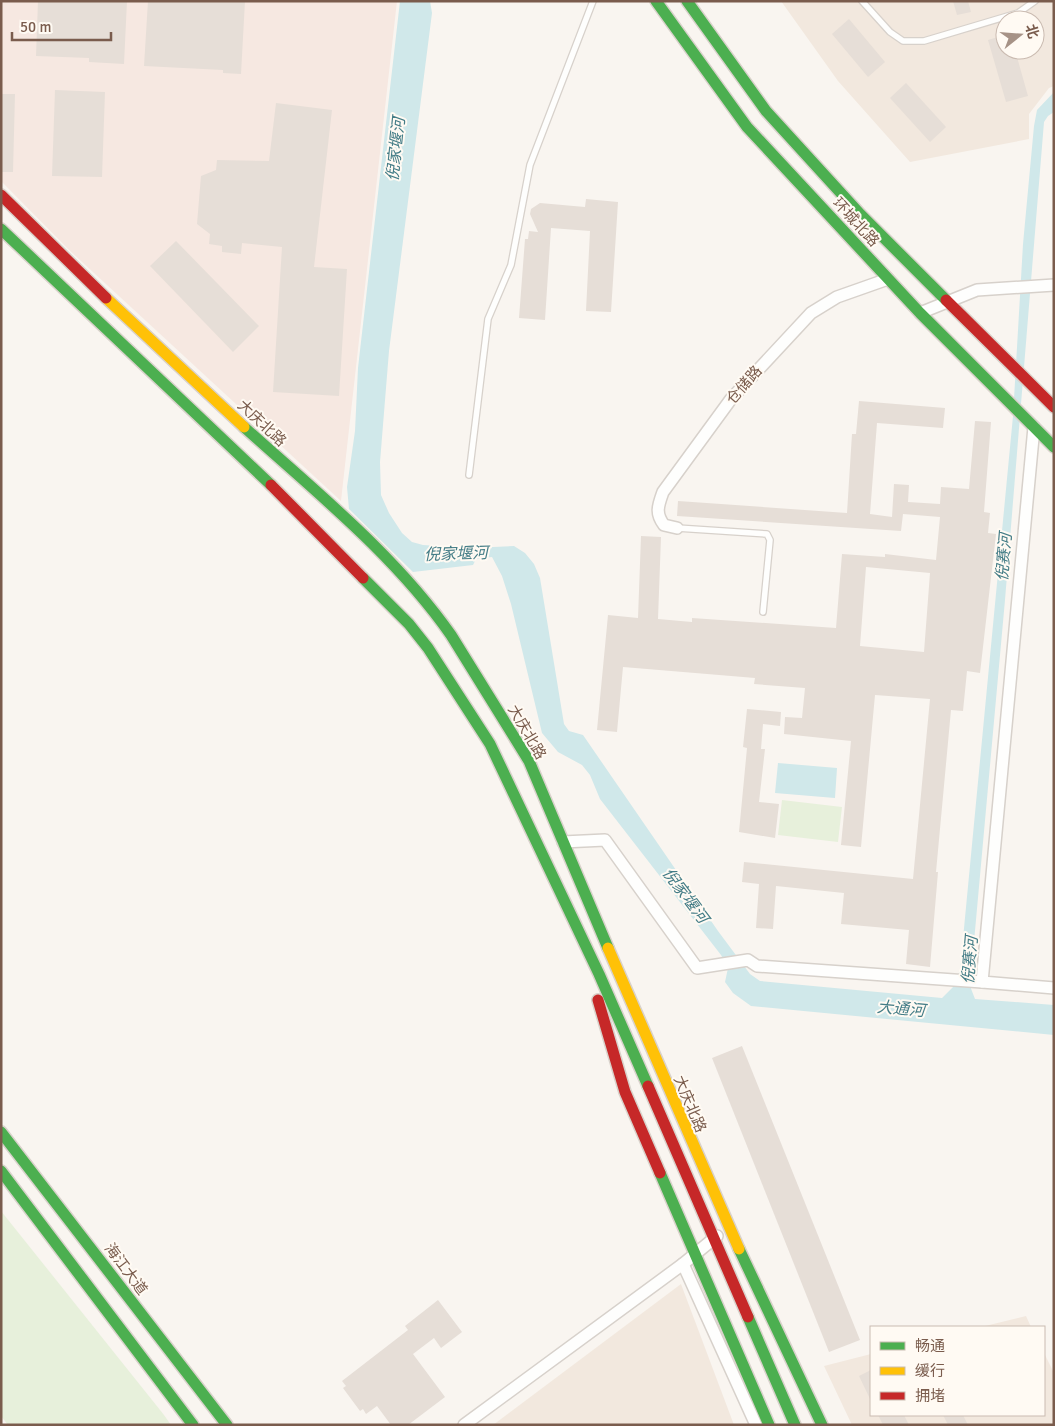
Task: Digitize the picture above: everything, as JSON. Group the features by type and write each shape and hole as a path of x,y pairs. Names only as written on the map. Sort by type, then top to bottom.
{"main road":[{"name":"环城北路","path":"656,1 747,127 920,313 1053,446"},
{"name":"环城北路","path":"687,1 766,111 860,214 1054,407"},
{"name":"大庆北路","path":"1,195 145,336 384,555 437,615 529,761 728,1227 822,1425"},
{"name":"大庆北路","path":"1,229 252,466 409,624 428,648 490,744 599,974 795,1425"},
{"name":"大庆北路","path":"599,974 595,987 598,1002 625,1092 769,1425"},
{"name":"海江大道","path":"1,1132 227,1425"},
{"path":"1,1171 193,1425"}],"street":[{"name":"仓储路","path":"677,528 664,526 658,518 657,509 662,492 731,399 811,313 838,297 888,279"},
{"path":"920,313 977,290 1040,285 1054,286"},
{"path":"981,982 1034,427"},
{"path":"564,842 605,840 696,968 748,960 757,966 1054,988"},
{"path":"464,1425 683,1264 728,1227"},
{"path":"683,1264 756,1425"}],"lane":[{"path":"469,475 488,319 511,265 530,165 593,1"},
{"path":"862,1 890,32 903,41 924,40 1018,13 1035,1"},
{"path":"677,528 767,534 770,540 763,612"}],"shaded area":[{"path":"1,1 397,1 341,501 68,249 1,181"},
{"path":"781,1 1054,1 1054,86 1049,88 1029,114 1029,139 910,162 838,81"},
{"path":"681,1284 734,1425 493,1425"},
{"path":"1026,1316 1031,1326 985,1326"},
{"path":"870,1354 870,1416 1045,1416 1045,1355 1054,1373 1054,1425 852,1425 824,1366"}],"green space":[{"path":"782,800 842,807 838,842 778,835"},
{"path":"1,1211 171,1425 8,1425 1,1416"}],"water":[{"path":"400,1 430,1 432,13 389,351 380,462 381,495 389,513 402,533 412,542 423,545 471,548 514,546 525,553 534,564 540,578 564,724 569,731 583,735 718,931 750,974 760,981 942,998 955,985 960,970 1013,416 1023,244 1034,126 1037,110 1054,92 1054,112 1044,122 1005,600 970,986 975,999 1054,1005 1054,1035 751,1006 733,993 725,982 728,968 721,955 600,799 590,775 582,765 558,752 542,733 511,604 502,576 492,557 476,559 473,565 413,572 349,509 347,487 355,431 358,368"},
{"path":"778,763 837,768 835,798 775,793"}],"building":[{"path":"38,1 127,1 124,64 89,62 89,58 36,56"},
{"path":"148,1 245,1 241,74 223,73 223,70 144,66"},
{"path":"953,1 968,1 971,12 957,15"},
{"path":"849,19 885,62 868,77 832,34"},
{"path":"995,38 995,60 1018,60 1028,96 1006,102 988,40"},
{"path":"906,83 946,127 930,142 890,98"},
{"path":"55,90 105,92 102,177 52,176"},
{"path":"1,94 15,94 13,172 1,172"},
{"path":"276,103 332,110 314,267 347,269 339,396 273,392 282,247 242,243 241,254 222,252 222,246 209,244 210,234 197,224 201,176 216,170 217,160 269,161"},
{"path":"586,199 618,202 611,312 586,311 590,231 551,228 545,320 519,318 525,239 528,239 529,231 538,232 530,214 531,209 540,203 585,207"},
{"path":"176,241 259,326 233,352 150,266"},
{"path":"859,401 945,408 943,428 877,423 870,514 892,517 894,484 909,485 908,502 940,504 941,487 969,489 975,421 991,422 984,512 990,513 988,533 996,534 980,673 967,671 963,711 951,710 936,872 938,872 930,967 906,964 909,930 841,924 844,893 776,886 773,929 756,928 759,884 742,882 744,862 913,879 930,699 875,695 861,847 841,845 851,741 784,734 785,717 802,718 805,688 754,684 755,678 623,667 617,732 597,730 608,615 638,618 641,536 661,537 658,619 692,622 692,618 836,628 842,554 885,557 885,554 936,560 940,517 903,514 901,531 677,516 678,501 847,513 852,434 856,434","holes":["866,567 930,573 924,652 860,646"]},
{"path":"747,709 781,712 780,726 763,724 761,749 765,749 759,802 779,804 775,838 739,832 747,748 743,747"},
{"path":"742,1046 860,1340 829,1352 712,1058"},
{"path":"438,1300 462,1332 441,1348 434,1338 413,1354 445,1397 408,1425 391,1425 377,1406 366,1414 363,1409 360,1411 343,1388 346,1386 342,1381 408,1330 405,1326"},
{"path":"870,1370 870,1399 859,1376"},
{"path":"878,1416 904,1416 909,1425 883,1425"},
{"path":"944,1416 964,1416 968,1425 948,1425"}],"traffic: fast":[{"path":"656,1 747,127 920,313 1054,447"},
{"path":"687,1 766,111 860,214 946,300"},
{"path":"1,229 271,485"},
{"path":"244,427 354,525 380,551 429,606 451,635 529,761 608,948"},
{"path":"363,578 409,624 428,648 490,744 599,974 648,1086"},
{"path":"1,1132 227,1425"},
{"path":"1,1171 193,1425"},
{"path":"660,1173 769,1425"},
{"path":"739,1249 822,1425"},
{"path":"748,1317 795,1425"}],"traffic: slow":[{"path":"106,298 244,427"},
{"path":"608,948 739,1249"}],"traffic: jam":[{"path":"1,195 106,298"},
{"path":"946,300 1054,407"},
{"path":"271,485 363,578"},
{"path":"598,1000 625,1092 660,1173"},
{"path":"648,1086 748,1317"}],"water label":[{"name":"倪家堰河","path":"395,149"},
{"name":"倪家堰河","path":"456,553"},
{"name":"倪赛河","path":"1003,557"},
{"name":"倪家堰河","path":"686,895"},
{"name":"倪赛河","path":"969,960"},
{"name":"大通河","path":"901,1008"}]}
